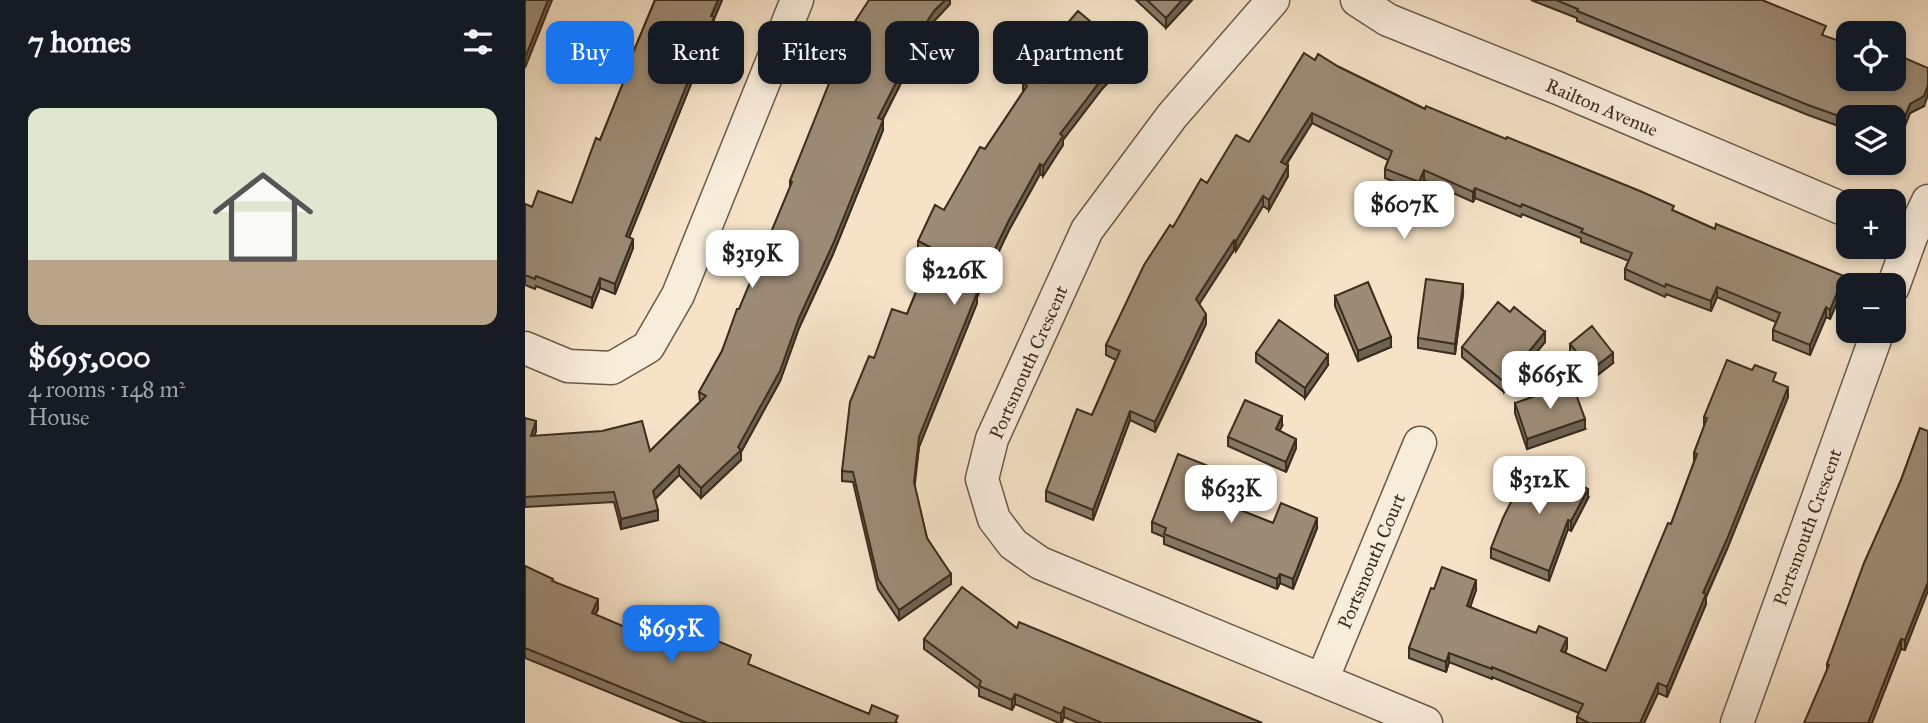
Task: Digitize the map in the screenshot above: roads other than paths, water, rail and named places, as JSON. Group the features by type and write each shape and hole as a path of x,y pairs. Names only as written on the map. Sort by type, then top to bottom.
{"street":[{"path":"525,348 568,366 612,368 648,347 678,295 797,0"},
{"name":"Portsmouth Crescent","path":"1273,0 1172,116 1087,230 992,439 982,478 994,519 1013,544 1039,563 1426,723"},
{"name":"Railton Avenue","path":"1357,0 1388,20 1560,89 1836,206"},
{"path":"1898,273 1928,201"},
{"name":"Portsmouth Crescent","path":"1737,723 1874,343"},
{"name":"Portsmouth Court","path":"1322,680 1420,443"}]}
